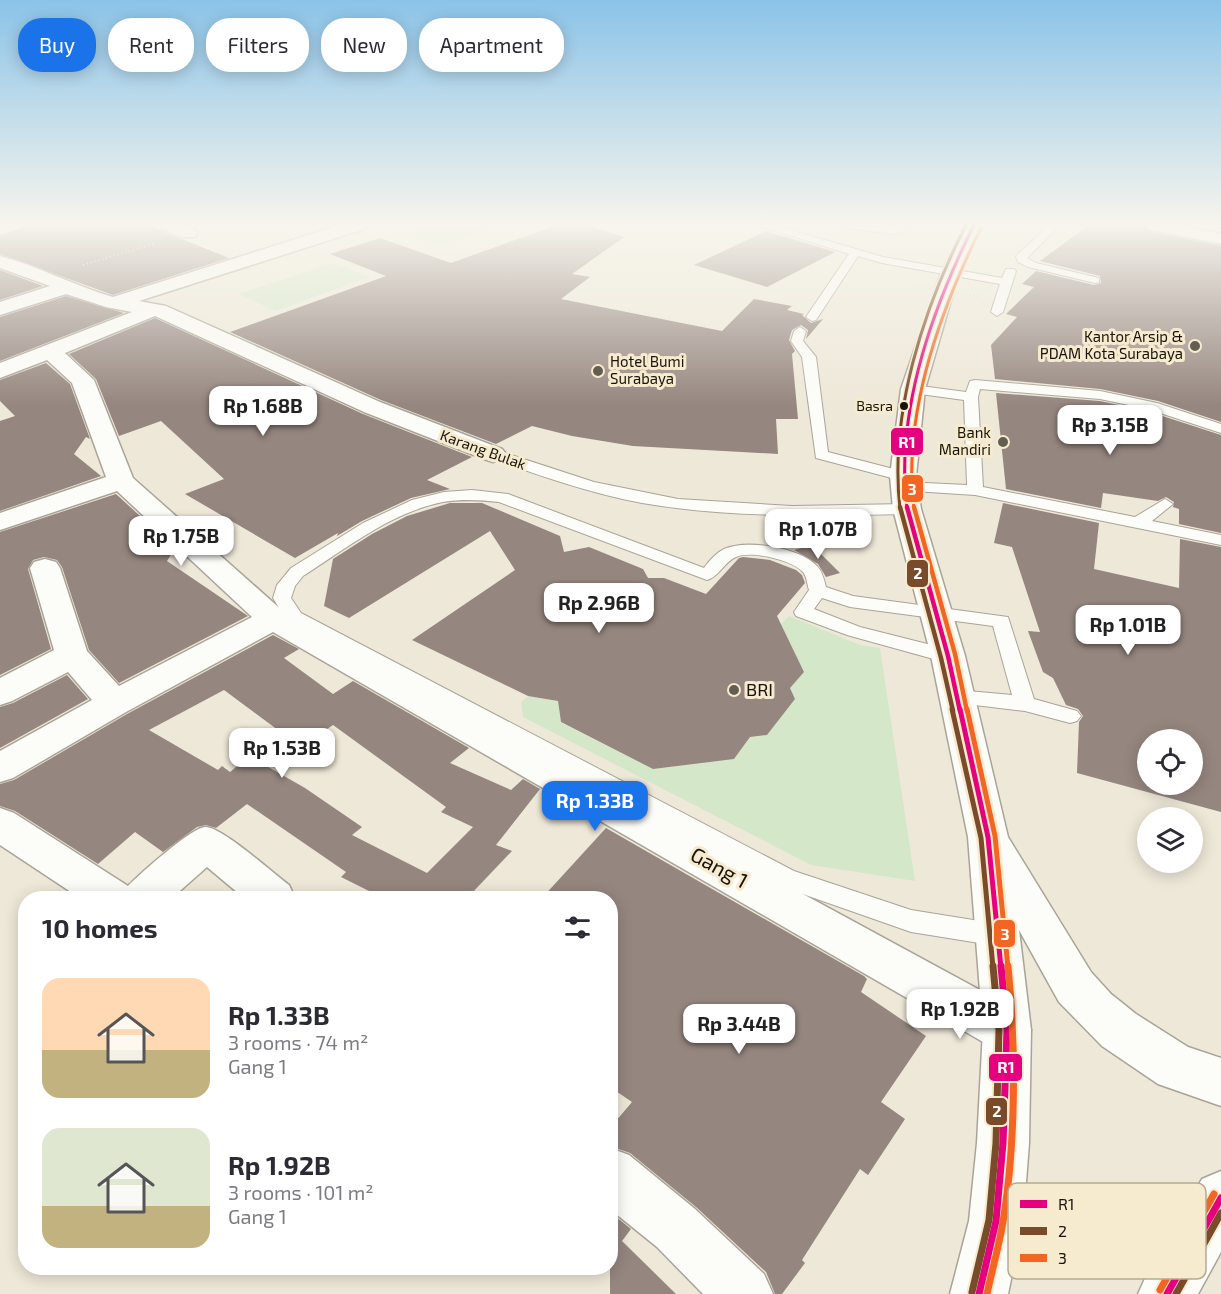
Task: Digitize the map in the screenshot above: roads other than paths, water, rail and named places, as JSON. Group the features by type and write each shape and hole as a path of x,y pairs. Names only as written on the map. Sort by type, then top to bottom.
{"street":[{"name":"Karang Bulak","path":"63,285 113,303 159,310 372,407 493,454"},
{"path":"113,303 168,285"},
{"path":"946,285 913,389 904,491 948,656 988,837 1007,1030 1003,1143 996,1221 979,1294"},
{"path":"0,309 75,291"},
{"path":"0,371 147,313 146,308"},
{"path":"0,522 121,481 83,380 50,351"},
{"name":"Gang 1","path":"121,481 273,620 1007,1030"},
{"path":"45,568 72,655 114,703"},
{"path":"0,768 114,703 273,620"},
{"path":"0,693 72,655"},
{"path":"0,824 102,891"},
{"path":"988,837 1075,987 1095,1009 1119,1030 1175,1067 1221,1082"},
{"path":"152,891 206,843 265,891"},
{"path":"618,1181 676,1228 744,1294"},
{"path":"1206,1225 1221,1198"},
{"path":"1167,1294 1175,1279"}],"lane":[{"path":"812,317 833,285"},
{"path":"997,312 1005,285"},
{"path":"800,331 797,341 809,357 821,455 904,491 975,490 1221,540"},
{"path":"975,490 971,397 975,384 1100,395 1152,406 1221,429"},
{"path":"913,389 971,397"},
{"name":"Karang Bulak","path":"493,454 603,490 683,504 768,512 904,491"},
{"path":"818,591 810,569 773,552 750,549 732,552 718,562 707,575 501,497 460,494 401,508 297,572 286,585 282,598 294,617 786,878 911,921 998,936"},
{"path":"1138,523 1165,504"},
{"path":"818,591 850,601 1001,621 1025,704"},
{"path":"818,591 803,612 854,631 948,656"},
{"path":"957,698 1025,704 1070,716"}],"place":[{"name":"Kantor Arsip & PDAM Kota Surabaya","path":"1195,346"},
{"name":"Hotel Bumi Surabaya","path":"598,371"},
{"name":"Basra","path":"904,406"},
{"name":"Bank Mandiri","path":"1003,442"},
{"name":"BRI","path":"734,690"}]}
